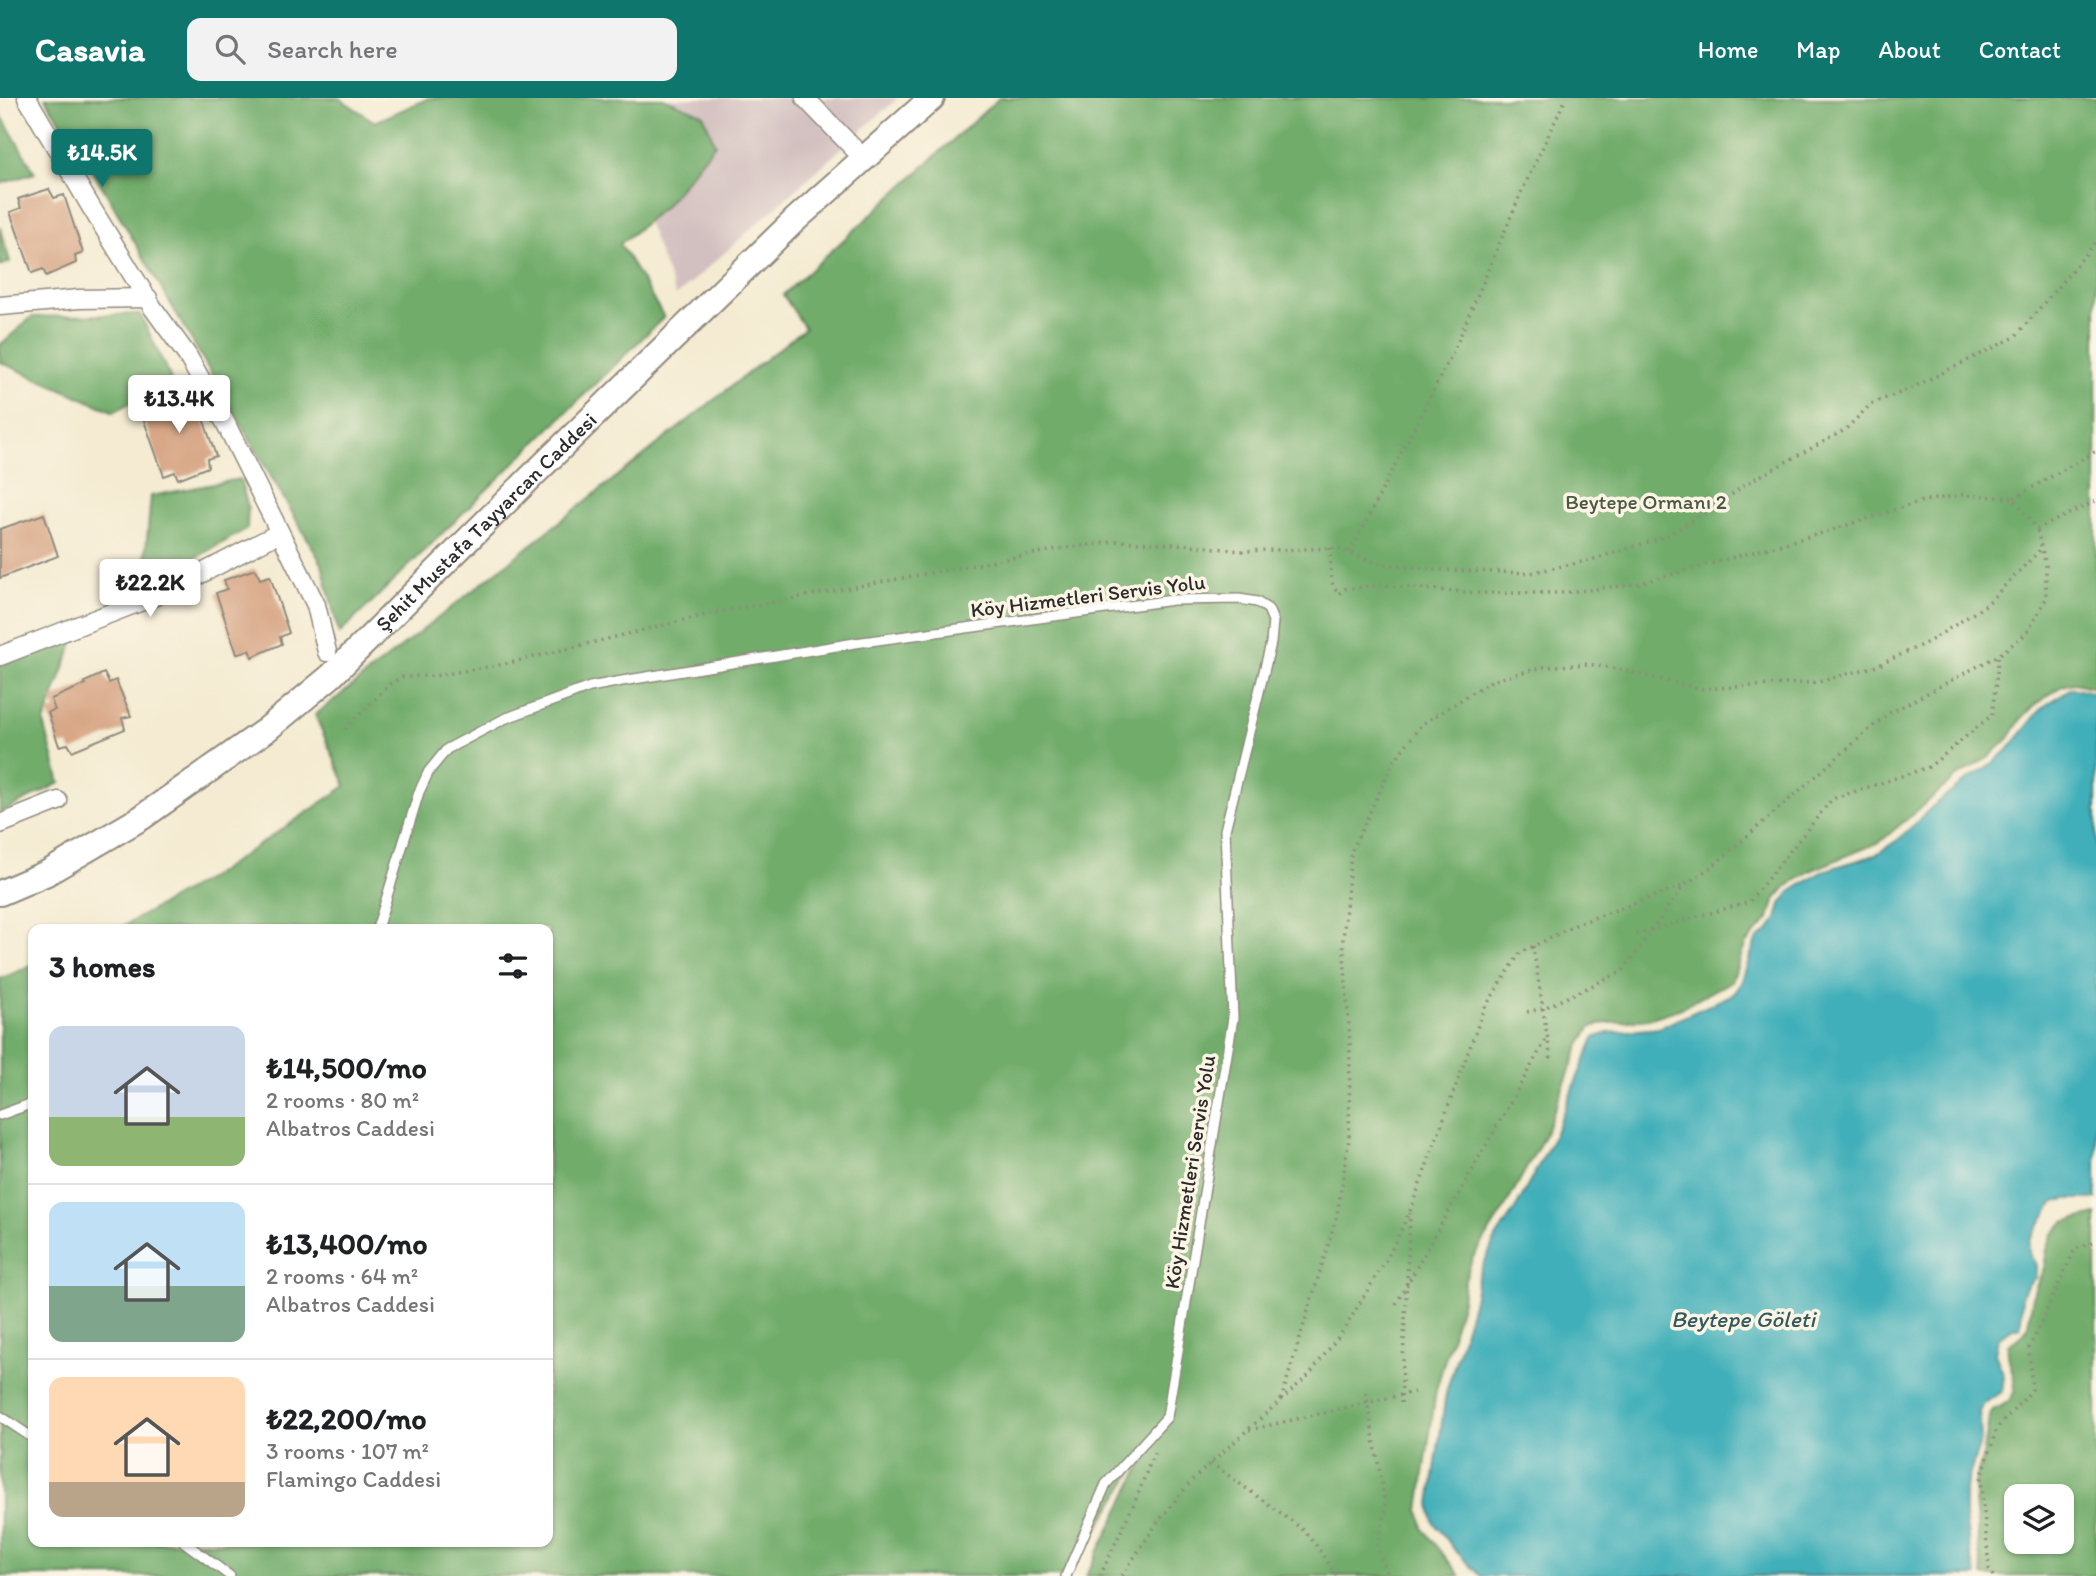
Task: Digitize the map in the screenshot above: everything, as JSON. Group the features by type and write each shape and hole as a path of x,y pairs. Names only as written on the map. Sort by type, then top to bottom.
{"main road":[{"name":"Şehit Mustafa Tayyarcan Caddesi","path":"0,893 47,873 141,818 266,730 321,685 795,220 932,98"}],"street":[{"path":"27,98 91,207 187,355 225,422 316,605 327,652"},
{"path":"805,98 864,159"},
{"path":"0,306 79,299 148,298"},
{"path":"0,656 168,591 279,533"},
{"path":"0,824 58,800"}],"lane":[{"name":"Köy Hizmetleri Servis Yolu","path":"379,924 419,792 429,771 447,750 504,719 590,687 855,643 1172,600 1239,598 1257,601 1268,609 1273,621 1271,643 1225,830 1233,1018 1167,1417 1107,1484 1066,1576"},
{"path":"0,1115 28,1105"},
{"path":"0,1416 28,1434"},
{"path":"191,1547 230,1576"}],"path":[{"path":"1350,553 1455,348 1521,193 1566,98"},
{"path":"345,729 390,684 402,677 434,676 505,664 709,614 1040,552 1116,541 1241,551 1339,548 1374,563 1438,570 1530,573 1591,560 1664,537 1723,501 1747,482 1845,430 1871,404 1914,387 2015,337 2096,242"},
{"path":"1330,548 1331,581 1338,594 1345,589 1379,586 1478,593 1561,593 1637,584 1829,531 1922,501 1962,495 2014,498 2096,451"},
{"path":"1122,1576 1157,1523 1194,1479 1310,1375 1345,1328 1390,1254 1410,1211 1484,1009 1520,953 1577,924 1683,886 1714,865 1886,715 1999,655 2027,633 2046,600 2046,566 2037,529 2014,498"},
{"path":"2037,529 2096,501"},
{"path":"1281,1402 1337,1215 1349,1139 1350,1041 1343,940 1351,852 1394,761 1421,725 1491,681 1543,667 1588,664 1627,670 1700,689 1818,682 1877,666 1930,641 1986,605 2042,548"},
{"path":"1636,934 1749,902 1832,799 1929,767 1992,715 1999,655"},
{"path":"1527,1012 1544,1008 1623,971 1683,886"},
{"path":"1533,946 1551,1060"},
{"path":"1396,1304 1548,1036"},
{"path":"1401,1403 1410,1211"},
{"path":"1993,1576 1989,1568 1981,1479 1997,1428 2032,1390 2029,1348 2075,1249 2096,1242"},
{"path":"1247,1430 1414,1392"},
{"path":"1366,1393 1386,1509 1377,1548 1388,1576"},
{"path":"1211,1463 1300,1527 1314,1542 1337,1576"}],"shaded area":[{"path":"599,98 898,98 676,296"}],"green space":[{"path":"45,98 339,98 375,122 429,98 663,98 703,114 715,144 666,205 620,244 664,317 339,634 322,564 102,186"},
{"name":"Beytepe Ormanı 2","path":"999,98 2096,98 2096,688 2074,683 2062,686 2036,704 2021,719 2009,738 1989,757 1955,778 1880,842 1810,871 1786,887 1774,901 1769,919 1746,943 1732,981 1679,1009 1648,1019 1600,1024 1590,1028 1580,1045 1544,1136 1504,1209 1472,1259 1436,1390 1419,1510 1423,1528 1460,1576 1086,1576 1161,1427 1068,1576 0,1576 0,979 28,967 28,1547 553,1547 553,924 127,924 214,875 346,786 315,715 805,328 783,295"},
{"path":"0,113 35,173 0,184"},
{"path":"0,227 10,262 0,266"},
{"path":"140,314 171,379 114,412 0,362 0,345 32,317"},
{"path":"240,479 248,507 247,529 181,566 144,571 151,496"},
{"path":"75,638 44,723 60,783 0,813 0,665"},
{"path":"2096,1214 2096,1576 1983,1576 1974,1485 1984,1452 1989,1418 1993,1410 2012,1396 2015,1389 2008,1345 2023,1335 2028,1325 2034,1291 2044,1268 2052,1235 2064,1222"}],"water":[{"name":"Beytepe Göleti","path":"2070,689 2096,694 2096,1199 2065,1199 2053,1203 2029,1241 2029,1253 2036,1265 2036,1277 2023,1294 2020,1328 2013,1328 1998,1338 1995,1354 2004,1376 2002,1391 1979,1411 1981,1439 1965,1489 1965,1517 1971,1558 1977,1576 1481,1576 1454,1549 1433,1521 1430,1504 1446,1393 1474,1300 1478,1277 1494,1241 1517,1206 1550,1144 1594,1038 1608,1033 1659,1028 1734,994 1741,983 1756,940 1768,931 1777,919 1781,904 1790,892 1823,871 1875,855 1899,839 1932,807 2008,750 2043,707"}],"building":[{"path":"49,189 54,198 64,195 83,253 75,256 76,263 46,276 43,269 32,273 10,212 21,208 18,199"},
{"path":"181,392 186,401 196,398 216,456 207,459 208,467 178,479 175,472 164,476 142,415 154,411 150,402"},
{"path":"44,514 58,556 0,578 0,529"},
{"path":"255,569 260,579 270,576 289,633 280,637 282,644 252,657 249,650 237,654 216,593 227,589 224,580"},
{"path":"104,673 109,683 116,680 131,716 122,718 125,729 72,751 68,744 59,746 48,712 55,710 51,699"}]}
